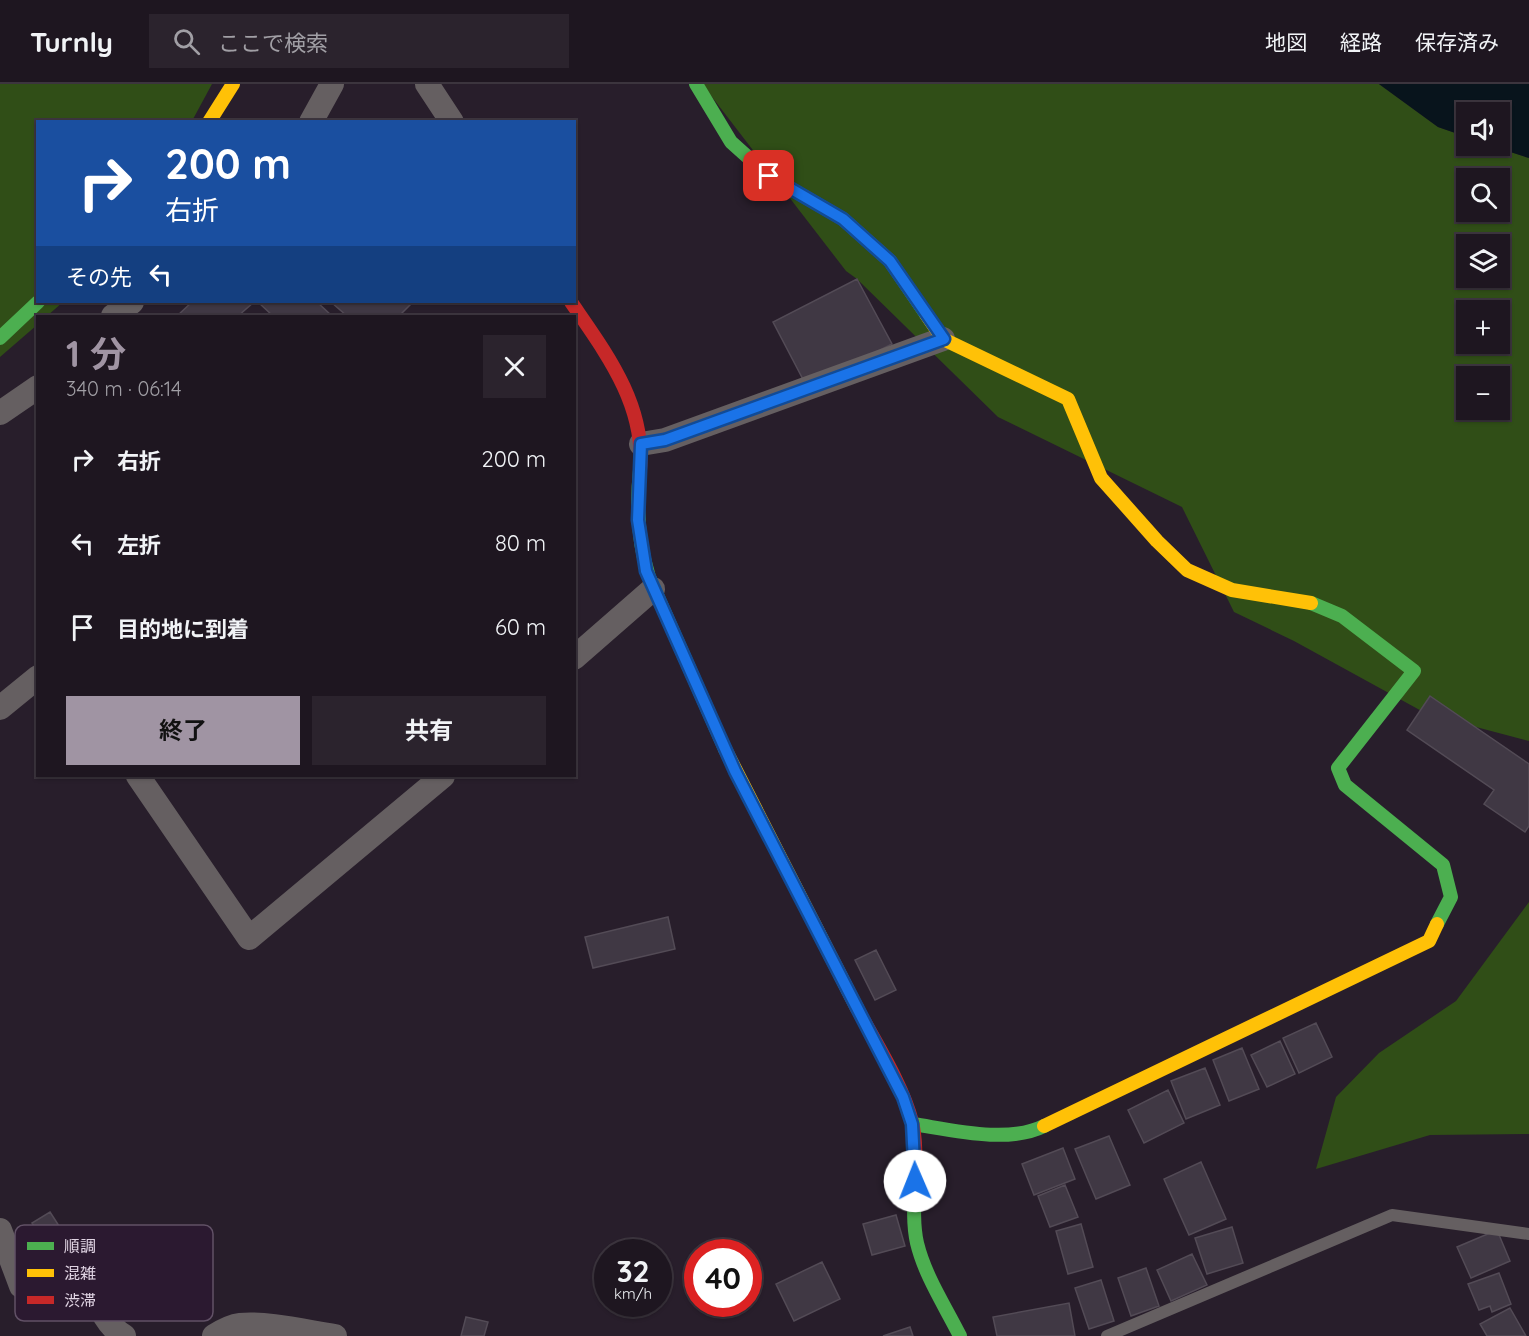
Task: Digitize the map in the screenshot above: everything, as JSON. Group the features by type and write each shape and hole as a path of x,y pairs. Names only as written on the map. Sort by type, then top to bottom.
{"main road":[{"path":"210,120 233,84"},
{"path":"696,84 731,142 769,176 843,219 890,261 944,339 1068,399 1101,478 1157,541 1187,570 1232,590 1311,603 1342,616 1414,671 1338,768 1346,785 1443,865 1451,897 1429,941 1030,1133 983,1134 912,1124"},
{"path":"0,338 37,303"},
{"path":"572,303 623,384 636,421 641,444 638,520 646,571 653,589 725,750 893,1075 912,1124 914,1219 918,1246 930,1276 960,1336"}],"street":[{"path":"312,120 332,84"},
{"path":"427,84 451,120"},
{"path":"114,315 131,303"},
{"path":"641,444 665,440 944,339"},
{"path":"0,413 36,388"},
{"path":"576,656 653,589"},
{"path":"0,708 36,679"},
{"path":"139,777 249,939 442,777"},
{"path":"0,1230 15,1270"},
{"path":"107,1321 124,1336"},
{"path":"214,1336 241,1325 259,1325 335,1336"}],"lane":[{"path":"1107,1336 1392,1215 1529,1234"}],"green space":[{"path":"0,84 212,84 193,120 36,120 36,303 62,303 48,315 36,315 36,326 0,357"},
{"path":"702,84 1379,84 1438,127 1456,133 1456,156 1510,156 1510,152 1529,158 1529,741 1427,714 1294,641 1234,612 1182,507 998,417 857,279 846,271"},
{"path":"1529,902 1529,1134 1430,1135 1316,1169 1336,1097 1379,1053 1456,1001"}],"shaded area":[{"path":"1379,84 1529,84 1529,158 1510,152 1510,102 1456,102 1456,133 1438,127"}],"building":[{"path":"857,279 892,344 807,387 773,322"},
{"path":"191,303 253,303 239,315 178,315"},
{"path":"259,303 318,303 331,315 272,315"},
{"path":"332,303 412,303 400,315 346,315"},
{"path":"1430,696 1529,764 1529,826 1525,832 1484,804 1494,790 1407,730"},
{"path":"668,917 675,949 593,968 585,937"},
{"path":"876,950 896,990 875,1000 855,960"},
{"path":"1316,1023 1332,1057 1299,1073 1283,1038"},
{"path":"1280,1041 1295,1074 1267,1087 1251,1055"},
{"path":"1242,1048 1259,1089 1229,1101 1213,1060"},
{"path":"1205,1068 1220,1105 1186,1119 1171,1081"},
{"path":"1168,1090 1184,1123 1144,1143 1128,1110"},
{"path":"1109,1136 1130,1185 1096,1199 1075,1149"},
{"path":"1063,1148 1075,1179 1034,1195 1022,1164"},
{"path":"1201,1162 1226,1219 1189,1235 1164,1179"},
{"path":"1065,1185 1078,1217 1050,1227 1038,1196"},
{"path":"50,1212 58,1225 33,1225 32,1223"},
{"path":"896,1215 905,1246 872,1255 863,1224"},
{"path":"1081,1224 1093,1267 1068,1274 1056,1231"},
{"path":"1232,1227 1243,1263 1207,1274 1195,1238"},
{"path":"1497,1230 1510,1261 1471,1278 1457,1247"},
{"path":"1192,1254 1207,1285 1171,1301 1157,1270"},
{"path":"822,1262 840,1299 794,1321 776,1284"},
{"path":"1146,1268 1159,1306 1131,1316 1118,1278"},
{"path":"1499,1273 1511,1304 1492,1312 1490,1306 1479,1310 1468,1284"},
{"path":"1101,1280 1114,1321 1089,1329 1075,1288"},
{"path":"1069,1303 1075,1336 997,1336 993,1317"},
{"path":"1510,1308 1526,1336 1487,1336 1480,1324"},
{"path":"466,1317 488,1322 484,1336 461,1336"},
{"path":"910,1327 913,1336 883,1336"}],"traffic: fast":[{"path":"696,84 731,142 769,176 843,219 890,261 926,314"},
{"path":"0,338 37,303"},
{"path":"640,470 639,524 642,551 649,577 725,749"},
{"path":"1311,603 1342,616 1414,671 1338,768 1345,785 1443,865 1451,897 1437,924"},
{"path":"913,1124 997,1135 1030,1131 1044,1126"},
{"path":"915,1188 917,1243 930,1279 960,1336"}],"traffic: slow":[{"path":"210,120 233,84"},
{"path":"926,314 943,339 1068,399 1101,478 1157,541 1187,570 1232,590 1311,603"},
{"path":"725,749 857,1008"},
{"path":"1044,1126 1429,941 1437,924"}],"traffic: jam":[{"path":"572,303 610,360 630,402 637,424 640,470"},
{"path":"857,1008 880,1049 908,1108 915,1138 915,1188"}],"route":[{"path":"769,176 843,219 890,261 944,339 665,440 641,444 638,493 639,533 646,571 725,750 903,1097 912,1124 915,1181"}]}
